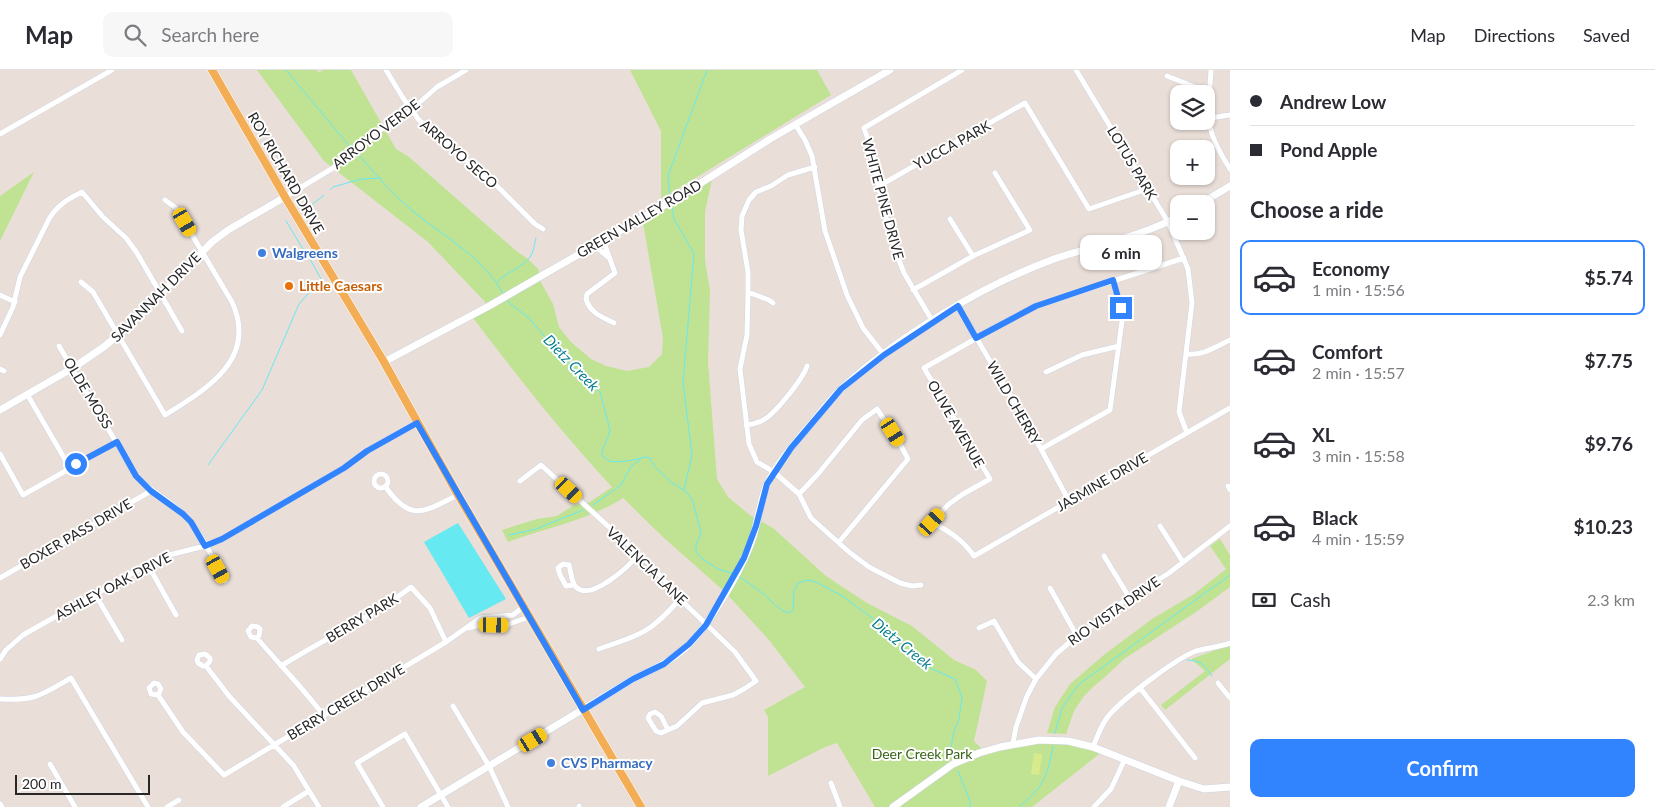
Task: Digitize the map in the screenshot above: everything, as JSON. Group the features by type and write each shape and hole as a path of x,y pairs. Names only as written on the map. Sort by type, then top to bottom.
{"main road":[{"name":"ROY RICHARD DRIVE","path":"212,70 285,197 384,362 523,607 641,807"}],"street":[{"path":"0,134 112,70"},
{"name":"ARROYO SECO","path":"386,70 411,111 419,120 496,185 535,224 543,229"},
{"name":"ARROYO VERDE","path":"285,197 333,168 359,145 411,111 437,87 459,72 466,70"},
{"name":"GREEN VALLEY ROAD","path":"384,362 527,284 890,70"},
{"name":"WHITE PINE DRIVE","path":"932,322 904,273 891,239 874,154 864,128 962,70"},
{"name":"LOTUS PARK","path":"1076,70 1168,222 1184,258 1190,281 1192,303 1179,412 1187,434"},
{"path":"1210,70 1210,85"},
{"path":"1167,76 1190,85"},
{"name":"YUCCA PARK","path":"879,186 1025,103 1089,209 1147,189"},
{"path":"1215,117 1230,115"},
{"path":"796,124 805,140 814,167 825,231 838,273 863,328 884,355"},
{"path":"1212,130 1219,151 1230,169"},
{"path":"814,167 788,175 771,186 756,192 749,200 742,216 741,223 748,272 748,292 747,335 740,369 749,444 754,458 762,466 774,472 799,494 811,518 869,567 906,585 921,585"},
{"path":"913,290 973,256 1030,230 995,173"},
{"path":"1215,195 1230,186"},
{"path":"0,335 15,302 20,277 48,219 63,202 82,192 126,238 137,253 182,330"},
{"name":"SAVANNAH DRIVE","path":"0,410 73,368 105,346 119,335 223,233 285,197"},
{"path":"81,282 93,292 165,414 194,397 215,381 227,368 235,353 238,325 235,309 176,208 166,200"},
{"path":"950,219 973,256"},
{"path":"421,807 633,679 664,664 689,644 706,625 743,560 752,541 767,484 774,472 791,448 836,394 884,355 932,322 1005,280 1054,260 1168,222"},
{"path":"603,240 615,270 614,274 587,294 586,299 597,315 614,323"},
{"path":"594,245 609,257"},
{"path":"976,338 1036,306 1184,258"},
{"path":"1041,448 1110,410 1122,321 1121,308 1113,280"},
{"path":"748,292 773,303"},
{"path":"0,295 15,302"},
{"name":"WILD CHERRY","path":"958,306 1041,448 1069,501"},
{"name":"OLIVE AVENUE","path":"974,556 964,542 932,522 949,504 990,479 924,368 976,338"},
{"path":"1186,354 1193,355 1205,352 1230,340"},
{"name":"OLDE MOSS","path":"59,346 136,476 151,491 191,522 225,581"},
{"path":"1046,372 1082,355 1118,346"},
{"path":"746,425 760,422 770,416 801,378 808,366"},
{"path":"27,394 70,468"},
{"name":"JASMINE DRIVE","path":"974,556 1230,408"},
{"path":"799,494 818,474 862,420 877,409 888,423 908,459 839,542"},
{"name":"ASHLEY OAK DRIVE","path":"0,660 6,650 23,636 95,594 161,557 174,552 205,546 222,539 417,423"},
{"path":"0,454 23,495 117,442"},
{"name":"VALENCIA LANE","path":"520,481 541,464 654,568 680,599 734,652 756,681 733,695 702,703 677,726 668,730"},
{"path":"385,486 406,508 413,512 426,510 458,494"},
{"name":"BOXER PASS DRIVE","path":"0,578 151,491"},
{"path":"1160,526 1183,562"},
{"name":"RIO VISTA DRIVE","path":"1013,743 1021,710 1036,679 1056,654 1129,597 1169,573 1230,526"},
{"path":"574,585 579,589 585,590 612,580 631,564 638,555"},
{"path":"1104,556 1129,597"},
{"path":"148,565 176,615"},
{"name":"BERRY PARK","path":"281,666 384,607 411,587 430,608 446,642"},
{"path":"1050,588 1077,636"},
{"path":"95,594 122,640"},
{"path":"599,649 632,638 650,628 663,618 680,599"},
{"name":"BERRY CREEK DRIVE","path":"158,695 183,732 224,775 446,642 480,618 513,616 523,607"},
{"path":"494,625 495,617"},
{"name":"BERRY CREEK DRIVE","path":"467,628 481,625 515,623 529,617"},
{"path":"979,628 994,620 1018,662 1036,679"},
{"path":"257,638 304,690 324,716"},
{"path":"1093,747 1101,728 1111,713 1140,688 1187,656 1230,643"},
{"path":"206,666 229,696 294,767 319,807"},
{"path":"0,698 32,699 71,678 148,807"},
{"path":"1218,684 1230,698"},
{"path":"1140,688 1195,758"},
{"path":"454,706 489,766 508,807"},
{"path":"383,807 357,763 406,734 448,807"},
{"path":"893,807 953,764 979,753 1013,743 1039,740 1062,741 1093,747 1204,789 1230,787"},
{"path":"1094,807 1111,788 1125,758"},
{"path":"50,764 75,807"},
{"path":"1169,807 1179,780"},
{"path":"830,783 840,807"},
{"path":"283,807 309,791"},
{"path":"167,807 179,800"}],"green space":[{"name":"Deer Creek Park","path":"257,70 316,70 319,72 324,70 351,70 396,149 409,157 539,270 538,277 553,304 559,327 571,342 591,359 606,366 627,371 649,367 662,354 663,338 642,217 713,175 705,211 705,260 710,291 708,362 717,479 728,497 751,516 773,528 826,576 867,603 912,626 954,660 976,670 987,681 974,741 984,751 1047,740 1103,751 1032,807 875,807 837,743 825,747 768,776 768,717 764,710 805,687 769,640 725,592 664,538 623,498 582,518 508,542 502,530 537,519 557,516 574,505 590,502 612,487 540,404 473,318 489,306 428,242 324,161"},
{"path":"630,70 817,70 831,95 661,199 661,131"},
{"path":"34,172 0,241 0,196"},
{"path":"1220,539 1230,555 1230,587 1196,612 1124,659 1084,696 1074,711 1066,734 1047,733 1055,707 1070,684 1105,654 1152,619 1194,594 1226,569 1210,546"},
{"path":"1230,645 1230,659 1165,710 1161,705 1205,671 1191,659"},
{"path":"1034,753 1042,754 1039,775 1031,774"}],"water":[{"path":"458,523 506,599 469,618 424,542"}],"waterway":[{"name":"Dietz Creek","path":"286,70 352,149"},
{"path":"670,197 668,176 707,70"},
{"name":"Dietz Creek","path":"355,151 383,183 406,205 475,259 496,282 504,295"},
{"path":"330,190 333,187 361,179 380,178"},
{"path":"308,208 324,195"},
{"path":"672,208 674,219 694,254 683,382 692,455 684,490"},
{"path":"286,221 303,249"},
{"path":"497,282 527,261 532,253 536,238"},
{"path":"208,465 262,390 299,304 321,279 310,259"},
{"name":"Dietz Creek","path":"506,298 509,303 528,317 564,359 600,392 610,430 602,456 613,462 644,457 650,458 655,467 672,483 684,490 692,499 701,532 696,545 696,552 701,558 718,569 734,574"},
{"path":"593,505 621,485 631,466 640,460"},
{"path":"509,535 536,529 583,510"},
{"path":"1055,733 1062,708 1078,685 1230,575"},
{"name":"Dietz Creek","path":"738,576 785,612 790,613 793,610 794,591 798,583 808,580 816,582 842,596 893,633 905,649 932,669 955,679 962,697 959,719 954,731 950,753"},
{"path":"1187,660 1202,664 1212,676"},
{"path":"1019,807 1034,793 1043,781 1049,766 1053,746"},
{"name":"Dietz Creek","path":"958,771 970,801 970,807"}],"place":[{"name":"Walgreens","path":"262,253"},
{"name":"Little Caesars","path":"289,286"},
{"name":"CVS Pharmacy","path":"551,763"}],"route":[{"path":"76,464 117,442 136,476 151,491 172,505 191,522 205,546 222,539 417,423 583,710 633,679 675,657 706,625 728,588 752,541 764,493 774,472 791,448 836,394 884,355 958,306 976,338 1036,306 1113,280 1121,308"}]}
